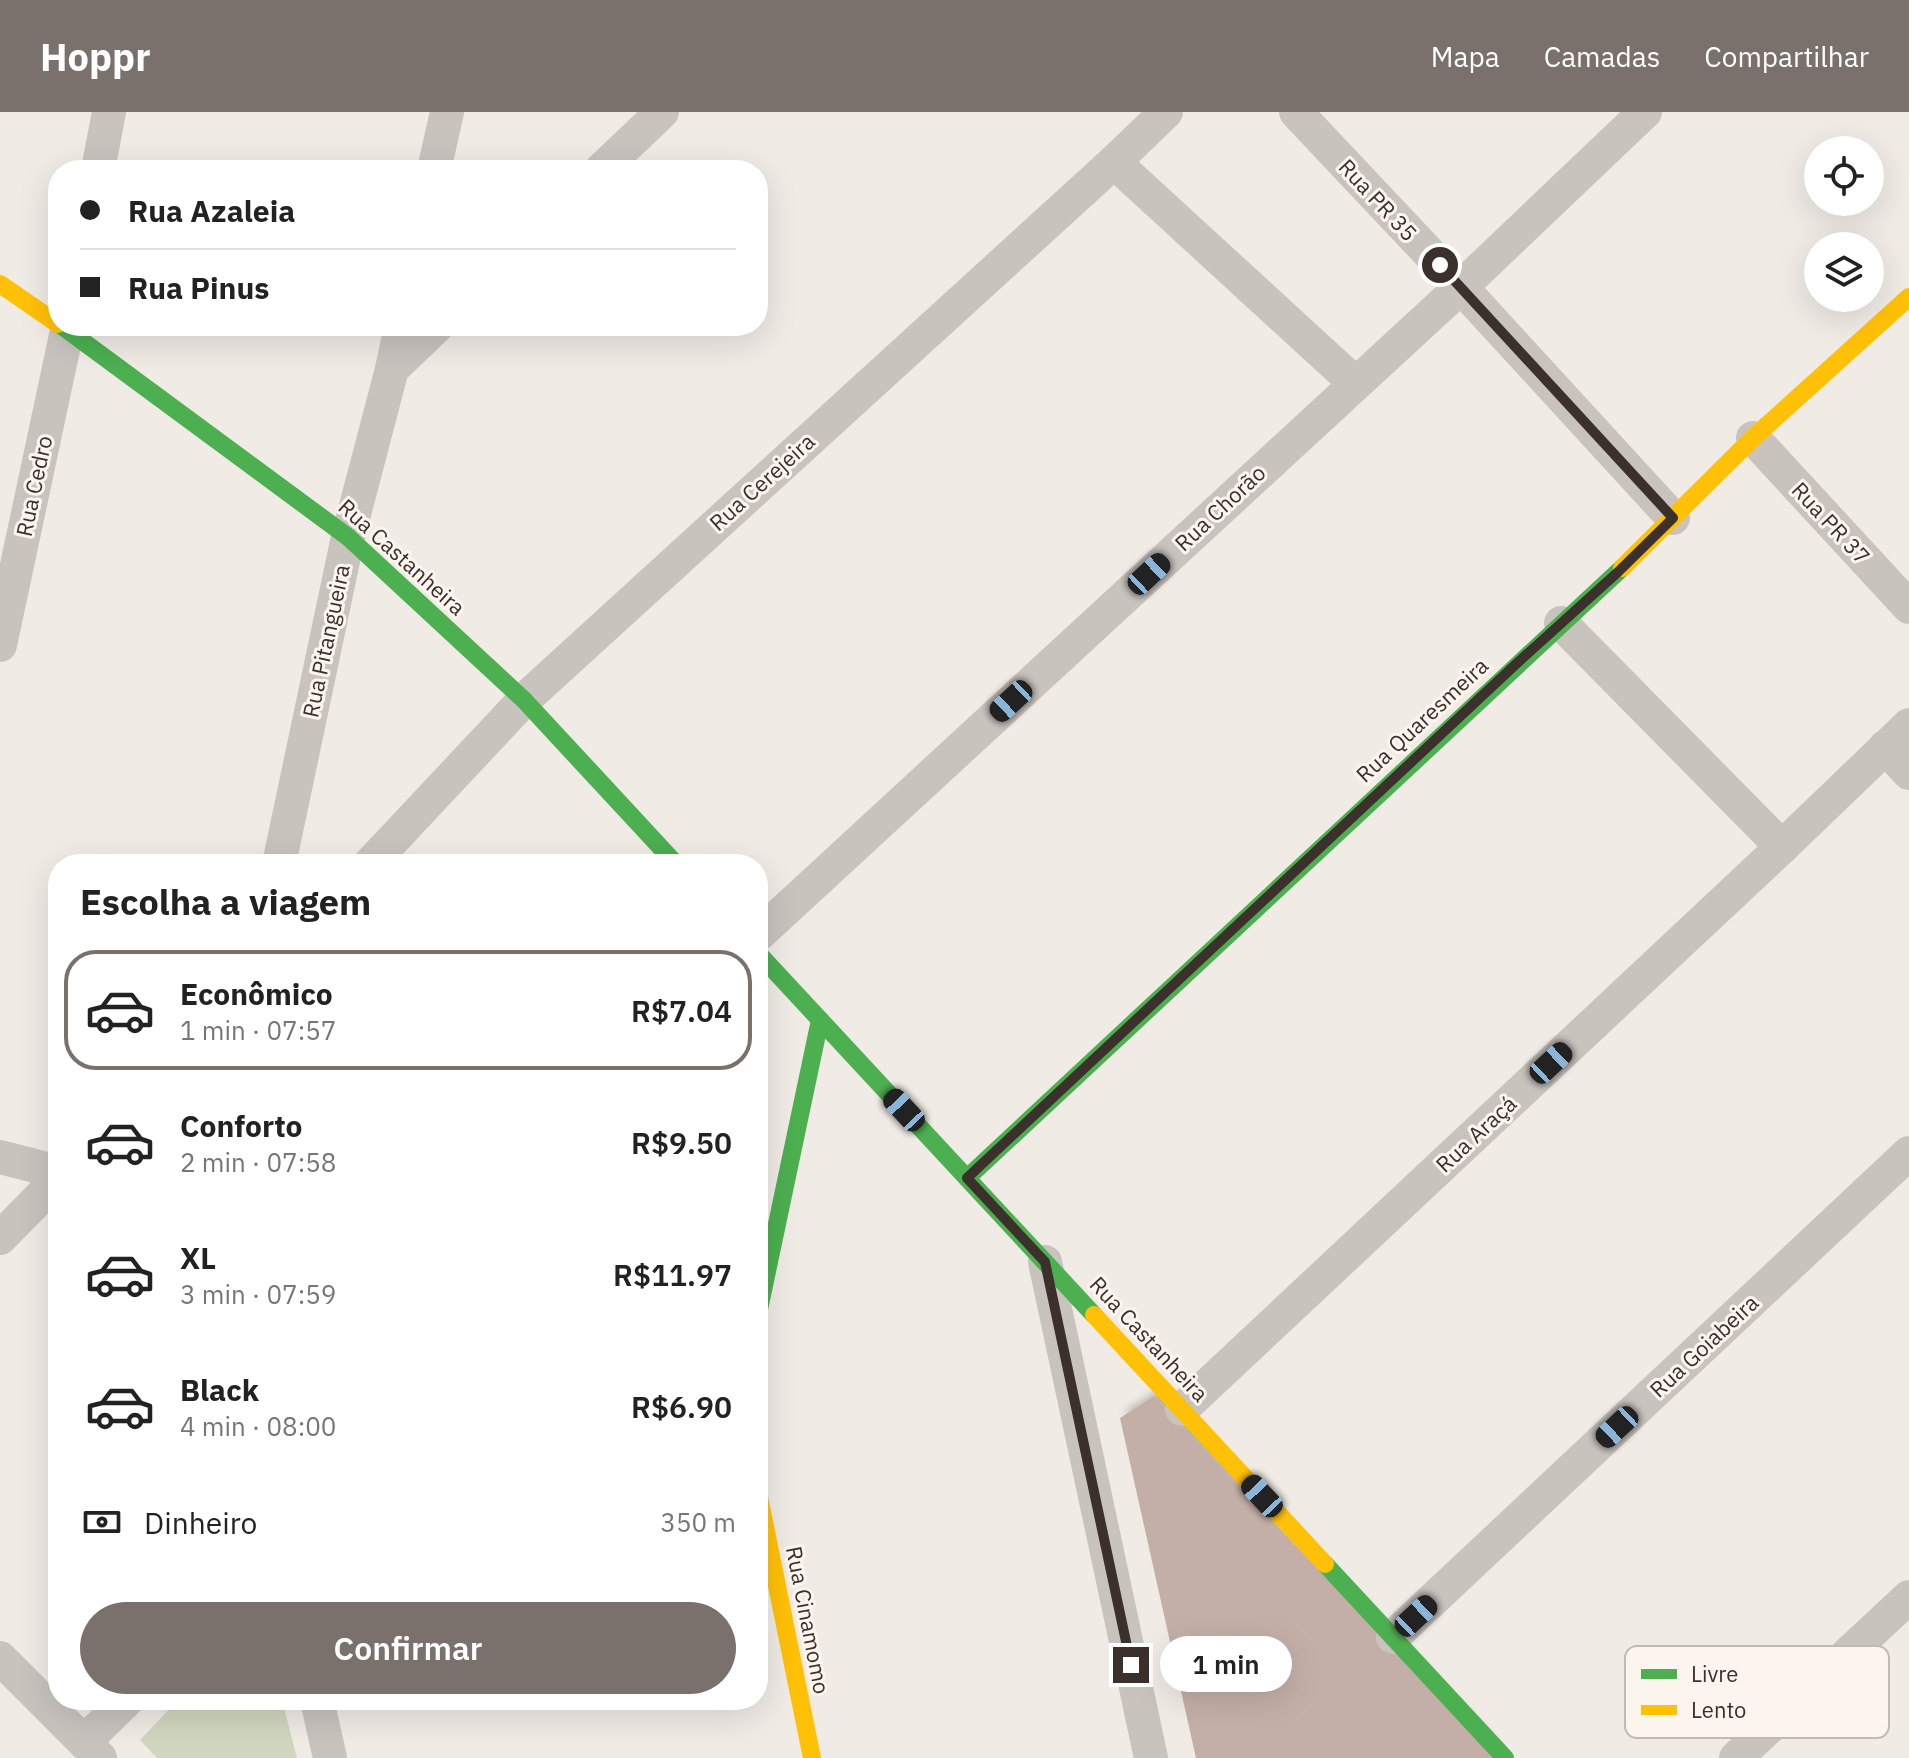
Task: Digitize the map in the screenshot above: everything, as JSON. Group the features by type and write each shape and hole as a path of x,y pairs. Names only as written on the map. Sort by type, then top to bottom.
{"street":[{"path":"100,160 109,112"},
{"path":"436,160 447,112"},
{"path":"612,160 662,112"},
{"name":"Rua Cerejeira","path":"379,854 524,700 1166,112"},
{"name":"Rua PR 35","path":"1296,112 1673,518"},
{"name":"Rua Chorão","path":"768,926 1461,287 1645,112"},
{"path":"1114,162 1355,383"},
{"name":"Rua Castanheira","path":"0,284 48,316"},
{"name":"Rua Quaresmeira","path":"967,1178 1618,572 1753,438 1909,297"},
{"name":"Rua Cedro","path":"0,645 62,336"},
{"name":"Rua Castanheira","path":"77,336 348,537 524,700 667,854"},
{"name":"Rua Pitangueira","path":"281,854 348,537 399,336"},
{"path":"392,369 427,336"},
{"name":"Rua PR 37","path":"1753,438 1909,607"},
{"path":"1561,623 1782,847"},
{"path":"1897,736 1909,773"},
{"name":"Rua Araçá","path":"1182,1409 1897,736"},
{"name":"Rua Castanheira","path":"768,964 1505,1758"},
{"path":"768,1267 820,1020"},
{"name":"Rua Goiabeira","path":"1393,1637 1909,1153"},
{"path":"0,1157 48,1169"},
{"path":"0,1238 48,1189"},
{"path":"1045,1262 1151,1758"},
{"name":"Rua Cinamomo","path":"768,1541 812,1758"},
{"path":"1856,1646 1909,1597"},
{"path":"0,1658 48,1706"},
{"path":"52,1710 92,1750 120,1710"},
{"path":"319,1710 330,1758"},
{"path":"1736,1758 1757,1738"}],"green space":[{"path":"168,1710 285,1710 297,1758 157,1758 140,1740"}],"building":[{"path":"1154,1396 1496,1758 1196,1758 1120,1418"}],"traffic: fast":[{"path":"76,336 348,537 524,700 667,854"},
{"path":"967,1178 1622,568"},
{"path":"768,964 1094,1315"},
{"path":"768,1267 820,1020"},
{"path":"1325,1564 1505,1758"}],"traffic: slow":[{"path":"0,284 48,317"},
{"path":"1622,568 1753,438 1909,297"},
{"path":"1094,1315 1325,1564"},
{"path":"768,1541 812,1758"}],"route":[{"path":"1131,1665 1045,1262 967,1178 1673,518 1440,265"}]}
